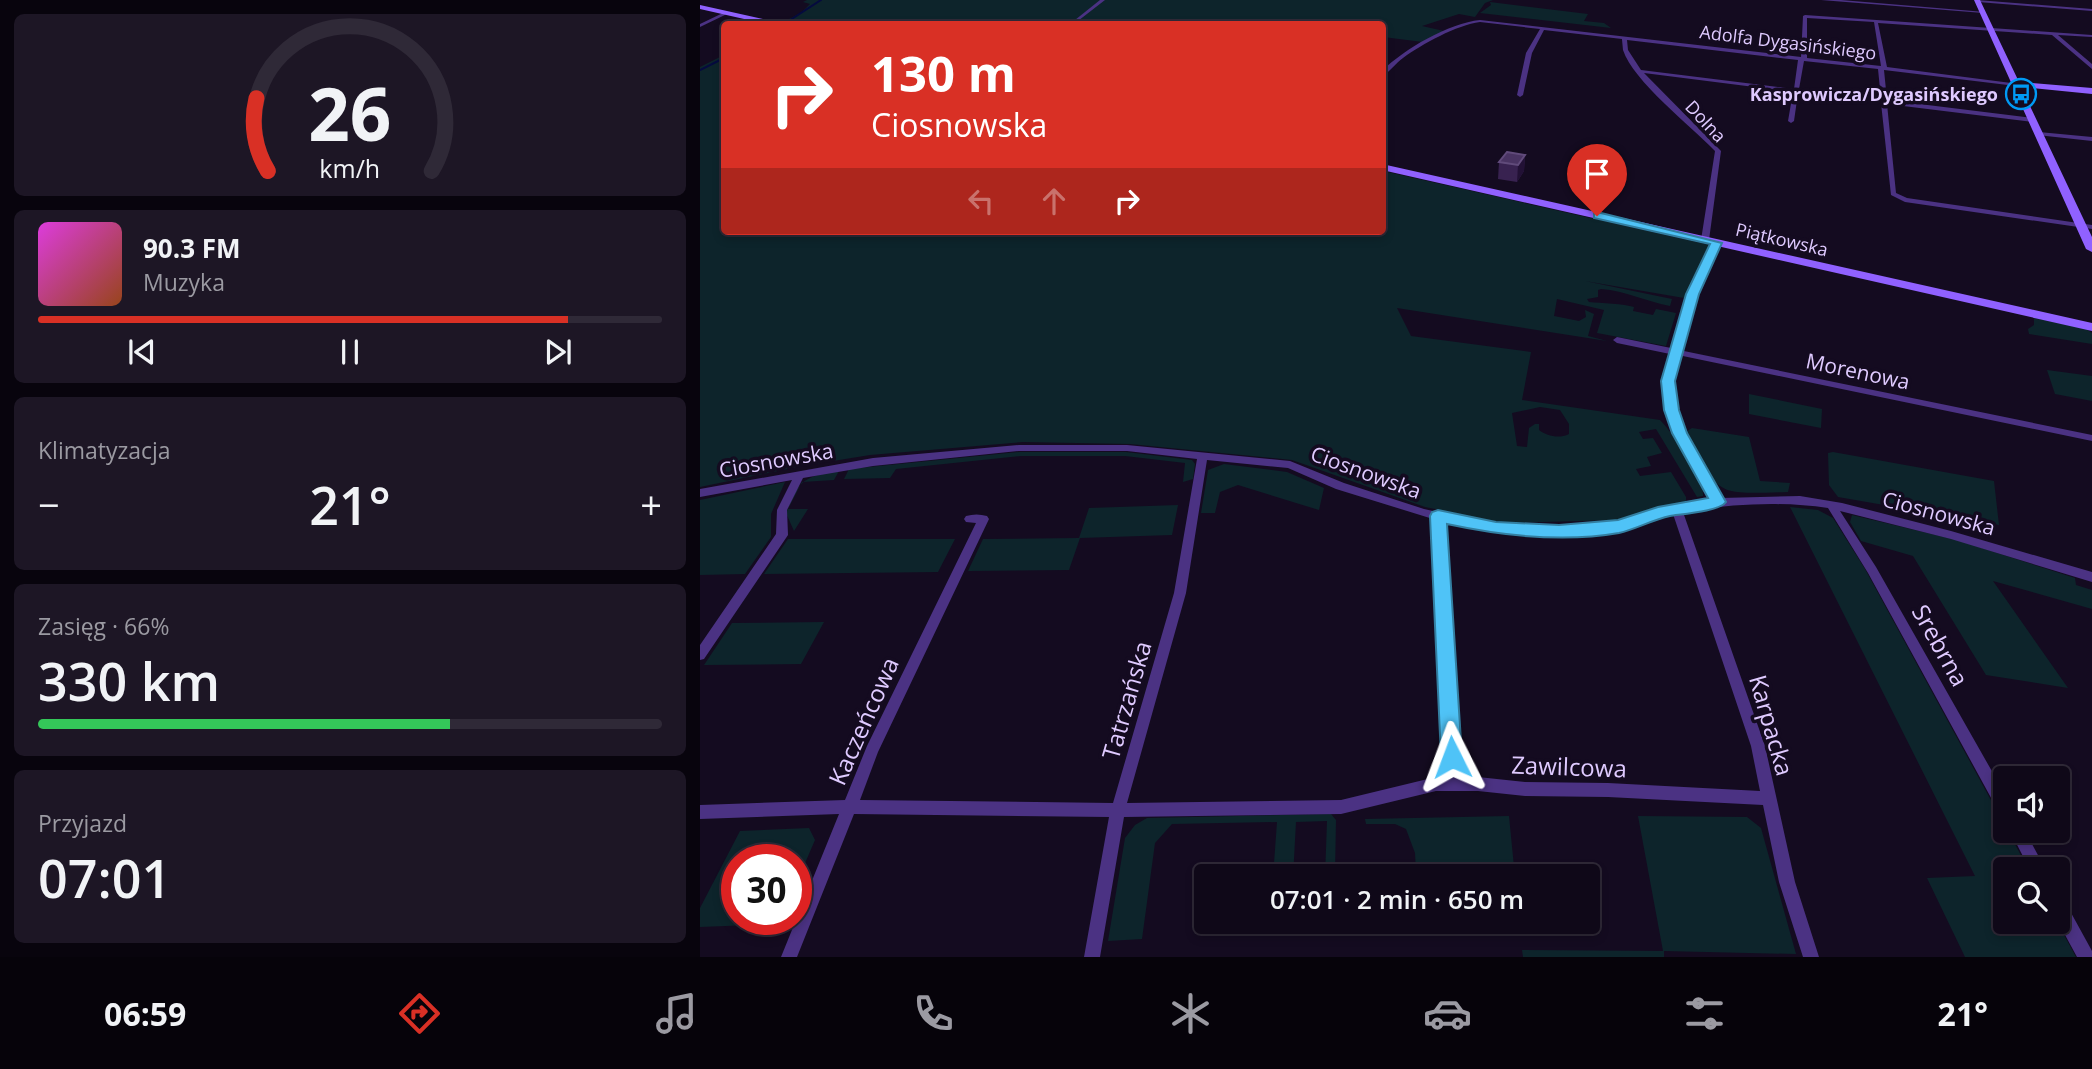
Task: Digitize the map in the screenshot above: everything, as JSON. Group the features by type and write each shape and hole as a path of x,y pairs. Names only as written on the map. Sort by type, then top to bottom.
{"street":[{"path":"1076,21 1103,0"},
{"path":"1823,0 1983,12"},
{"path":"1977,1 2039,134 2087,227 2092,249"},
{"path":"1977,1 2092,10"},
{"path":"700,7 760,21"},
{"path":"700,26 727,13"},
{"path":"1791,121 1801,59 1804,58 1805,16 2092,36"},
{"name":"Adolfa Dygasińskiego","path":"1386,72 1414,47 1471,22 1480,21 2092,91"},
{"path":"1876,22 1884,67 1881,68 1883,102 1893,194 1905,200 2087,227"},
{"path":"1520,95 1529,53 1543,28"},
{"path":"2054,34 2092,67"},
{"name":"Dolna","path":"1624,38 1625,51 1639,71 1718,151 1711,241"},
{"path":"1639,71 2033,120"},
{"path":"2039,134 2092,139"},
{"name":"Piątkowska","path":"1386,168 2092,327"},
{"path":"1711,241 1668,381 1679,433 1718,502"},
{"name":"Piątkowska","path":"2011,307 2092,321"},
{"name":"Morenowa","path":"1617,340 2092,438"},
{"name":"Ciosnowska","path":"700,494 873,462 1019,448 1128,448 1290,465 1340,485 1438,516 1496,529 1559,531 1619,526 1658,513 1718,502 1762,499 1830,505 1962,538 2092,578"},
{"name":"Tatrzańska","path":"1092,957 1118,809 1175,615 1203,456"},
{"path":"700,655 782,535 782,510 800,474"},
{"name":"Srebrna","path":"1830,505 1872,570 1993,788"},
{"name":"Karpacka","path":"1677,510 1758,746 1787,882 1811,957"},
{"path":"1438,516 1453,784"},
{"name":"Kaczeńcowa","path":"789,957 872,751 983,519 970,519"},
{"name":"Zawilcowa","path":"850,807 1341,807 1436,784 1478,783 1525,789 1769,798"},
{"path":"700,812 850,807"},
{"path":"2070,928 2086,957"}],"shaded area":[{"path":"1493,0 1485,3 1475,17 1459,14 1422,26 1444,31 1423,42 1386,37 1386,21 786,21 810,4 803,2"},
{"path":"1490,2 1588,14 1584,21 1604,23 1611,28 1480,13 1491,5"},
{"path":"721,56 721,235 1386,235 1386,172 1710,245 1684,298 1585,281 1672,299 1670,306 1601,289 1598,290 1598,297 1587,299 1589,302 1634,307 1633,311 1653,315 1656,309 1676,313 1666,346 1597,333 1604,310 1557,299 1554,316 1579,321 1586,317 1585,310 1594,314 1588,336 1607,341 1397,308 1411,336 1531,352 1522,400 1660,420 1694,467 1703,496 1697,497 1656,429 1639,432 1643,439 1653,438 1662,453 1647,457 1651,466 1636,469 1640,476 1671,472 1686,497 1686,502 1617,520 1504,523 1425,507 1292,460 1130,444 1023,442 870,455 700,487 700,67","holes":["1540,407 1560,410 1569,424 1569,434 1557,437 1539,430 1539,424 1535,424 1529,428 1527,447 1517,446 1512,413"]},
{"path":"2034,318 2086,329 2092,333 2092,344 2029,334 2028,329 2034,325"},
{"path":"2047,370 2092,376 2092,401 2055,394"},
{"path":"1749,394 1822,409 1821,428 1749,414"},
{"path":"1692,428 1749,437 1760,481 1790,483 1788,492 1745,493 1722,487 1706,470 1684,433"},
{"path":"1019,452 1126,452 1192,460 1195,464 1193,479 1183,482 1185,463 1125,456 1021,456 896,469 890,478 844,479 849,469"},
{"path":"1828,453 1994,481 1999,525 1838,497 1829,485"},
{"path":"1224,464 1287,472 1324,488 1319,510 1238,485 1220,492 1215,513 1201,513 1208,470"},
{"path":"839,471 834,480 804,482 818,475"},
{"path":"785,482 771,514 771,537 745,574 700,575 700,500"},
{"path":"800,486 788,509 808,509 794,531 786,513 795,493"},
{"path":"1178,505 1172,535 1080,538 1069,570 968,571 983,539 1079,538 1089,508"},
{"path":"1790,507 1818,510 1833,518 1865,569 1993,804 1993,843 2014,843 2022,857 1993,857 1993,934 2064,934 2076,957 1965,957 1927,878 1975,876"},
{"path":"1852,515 1957,540 2075,578 2076,585 2092,590 2092,609 1993,581 2068,688 1986,675 1913,556 1861,541 1850,522"},
{"path":"788,539 955,539 938,572 764,574"},
{"path":"824,622 801,664 704,665 732,623"},
{"path":"1331,814 1336,820 1335,864 1325,864 1327,821 1296,822 1294,864 1274,864 1277,822 1172,824 1155,843 1142,939 1108,941 1125,838 1135,825 1147,818"},
{"path":"1509,816 1514,864 1416,864 1415,853 1406,829 1395,824 1366,824 1365,819"},
{"path":"1638,816 1747,817 1761,828 1796,954 1664,951 1664,957 1523,957 1522,950 1663,951"},
{"path":"809,828 815,840 812,847 812,844 733,844 740,831"},
{"path":"721,868 721,926 700,927 700,908"}],"building":[{"path":"1507,152 1525,155 1518,165 1499,162"}],"waterway":[{"path":"789,21 821,0"},
{"path":"700,70 721,60"}],"place":[{"name":"Kasprowicza/Dygasińskiego","path":"2021,94"}],"route":[{"path":"1452,757 1438,516 1496,529 1559,531 1619,526 1658,513 1718,502 1679,433 1668,381 1692,294 1716,243 1597,216"}]}
